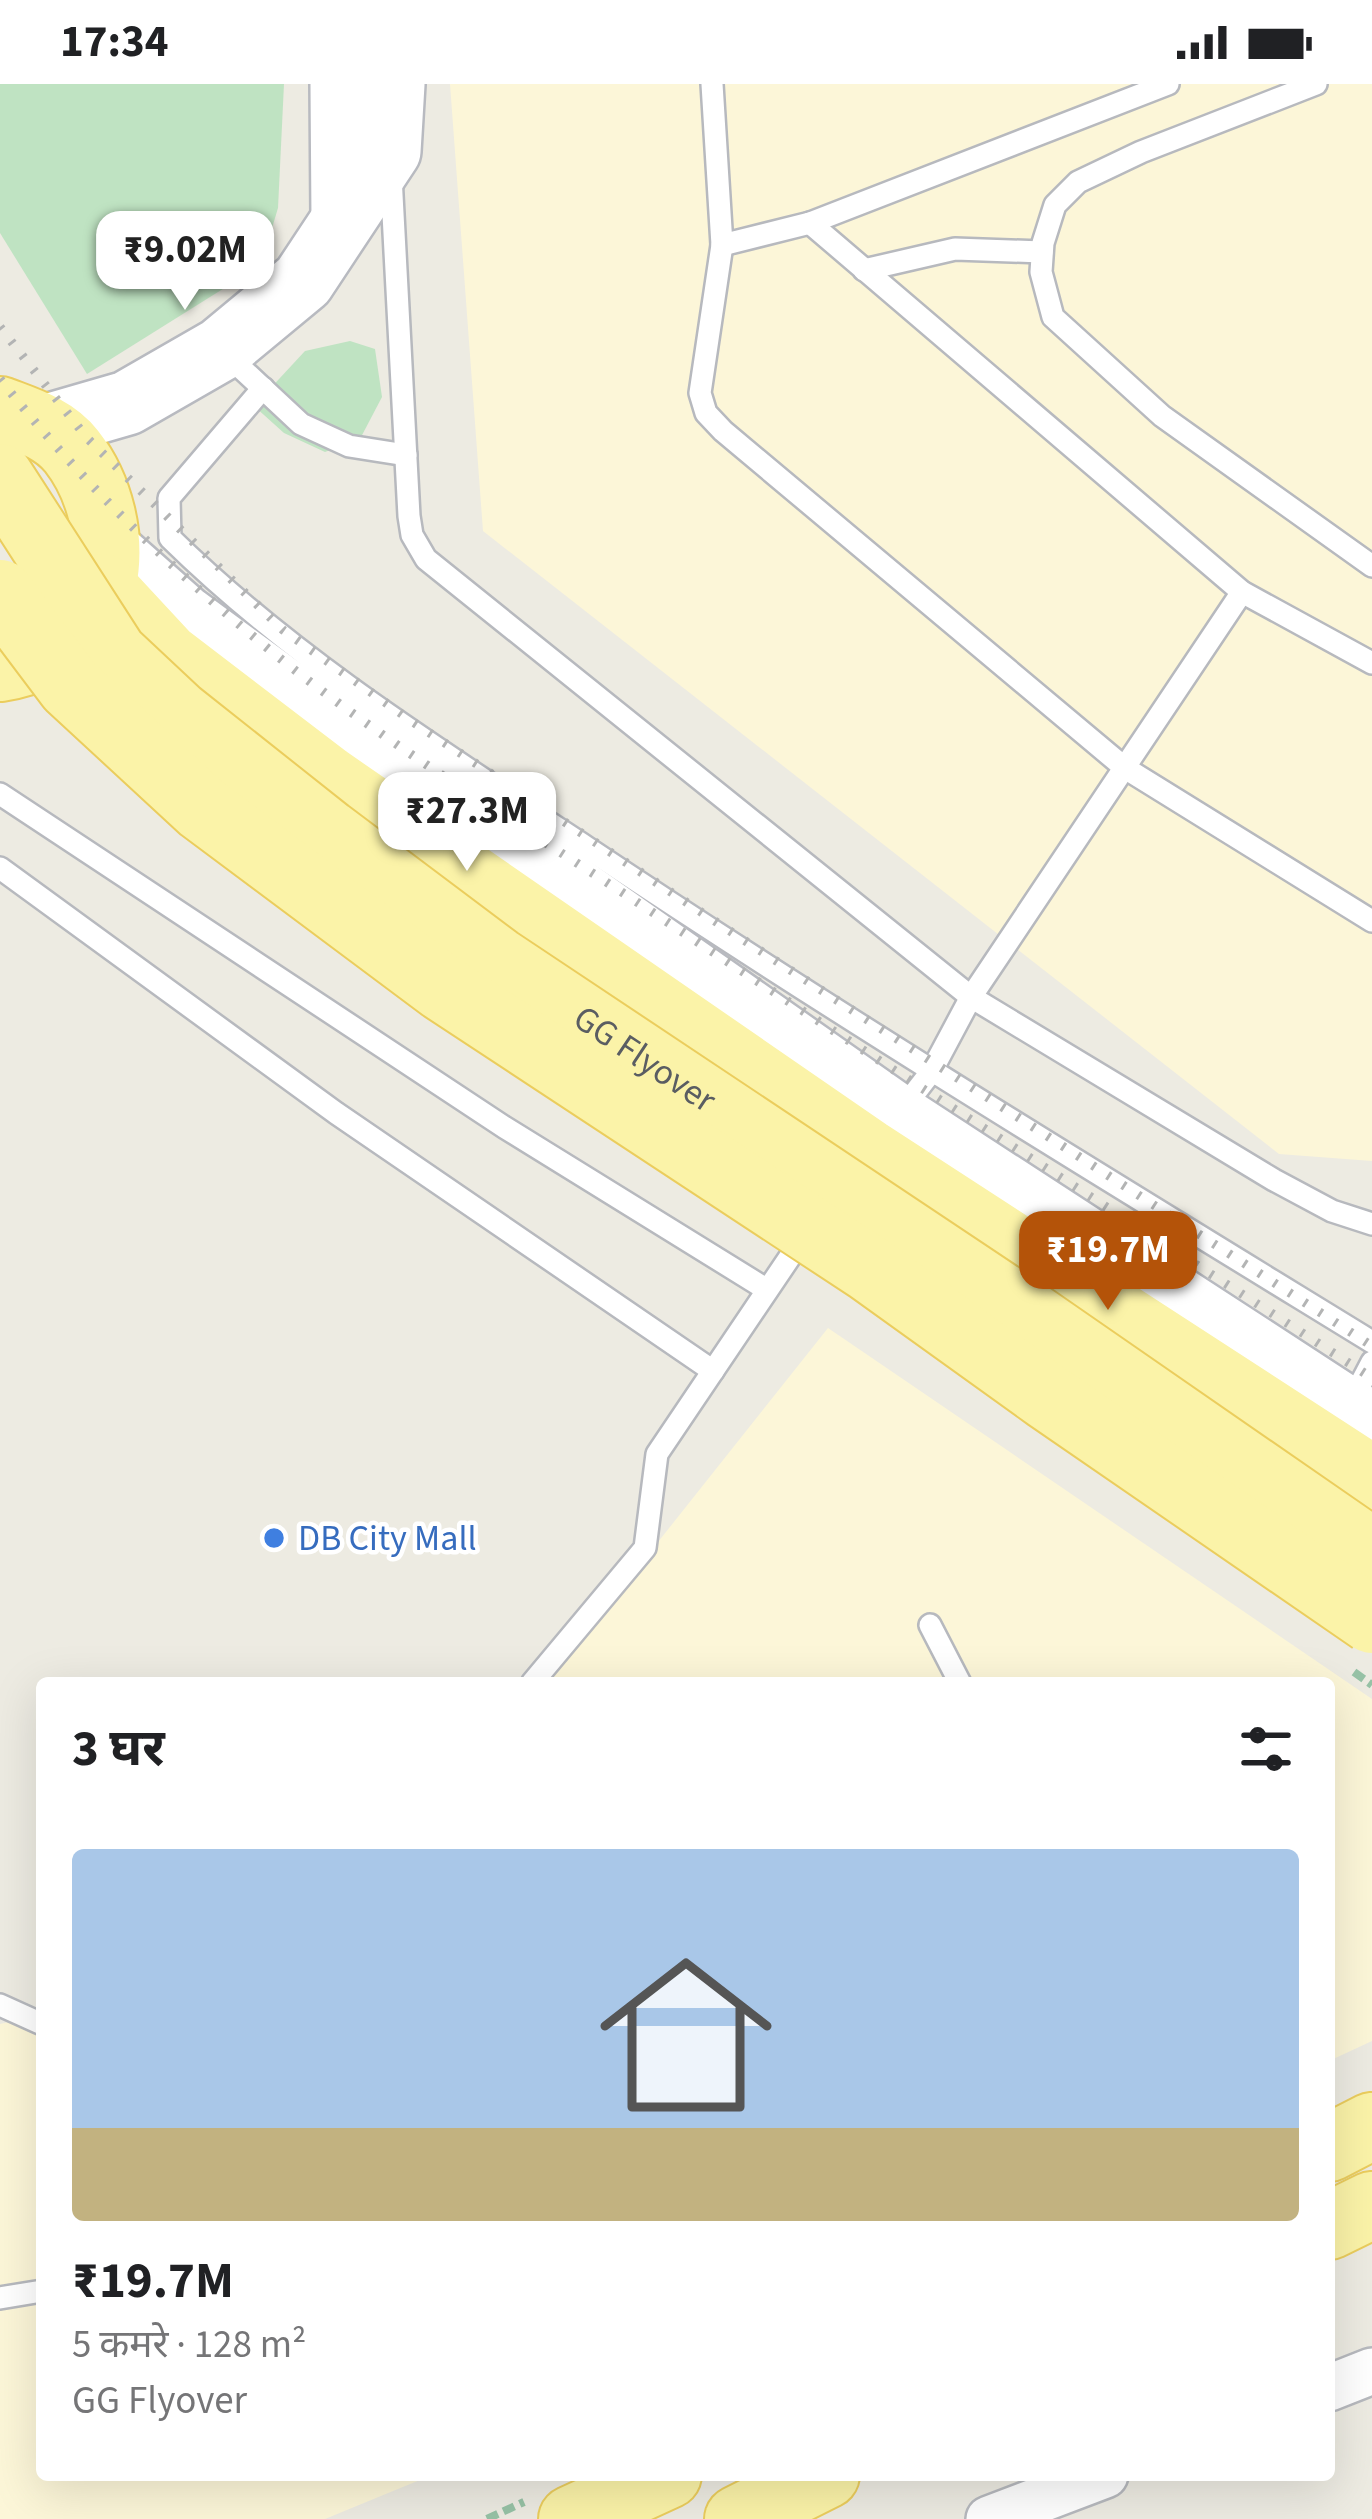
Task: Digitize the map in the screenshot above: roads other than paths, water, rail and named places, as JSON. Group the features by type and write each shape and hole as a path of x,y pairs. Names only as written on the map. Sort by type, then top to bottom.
{"main road":[{"path":"0,668 28,664 52,646 84,614 104,567 106,528 93,486 70,449 22,418"},
{"name":"GG Flyover","path":"9,509 114,654 178,714 328,832 497,960 1034,1318 1372,1552"},
{"path":"104,567 167,656 328,779 898,1113 1372,1479"},
{"name":"GG Flyover","path":"0,593 70,686 202,808 406,960 870,1269 1372,1620"},
{"path":"1335,2145 1372,2126"},
{"path":"1335,2223 1372,2205"},
{"path":"572,2519 651,2481"},
{"path":"753,2516 815,2481"}],"street":[{"path":"342,84 343,219"},
{"path":"22,418 127,403 242,369 389,151 393,84"},
{"path":"898,1113 1366,1401"},
{"path":"1335,2386 1372,2371"},
{"path":"988,2519 1089,2481"}],"lane":[{"path":"712,84 722,245 700,392 706,413 1125,768 1372,921"},
{"path":"722,245 809,223 1168,84"},
{"path":"1316,84 1141,152 1078,182 1055,205 1041,272 1053,316 1162,416 1372,566"},
{"path":"389,151 412,536 426,559 971,997 1274,1180 1332,1211 1372,1224"},
{"path":"809,223 1242,592 1372,663"},
{"path":"864,270 955,249 1042,251"},
{"path":"406,455 332,440 301,424 242,369 169,499 170,538 216,584 295,647 451,758 898,1113 1372,1342"},
{"path":"537,1677 645,1548 657,1454 766,1289 898,1113 1242,592"},
{"path":"0,794 504,1127 766,1289"},
{"path":"0,868 336,1113 713,1371"},
{"path":"930,1625 957,1677"},
{"path":"0,2006 36,2021"},
{"path":"0,2299 36,2292"}],"railway":[{"path":"0,327 87,438 283,630 413,722 733,933 1372,1346"},
{"path":"0,379 139,534 338,703 470,794 1372,1378"}],"place":[{"name":"DB City Mall","path":"274,1538"}]}
